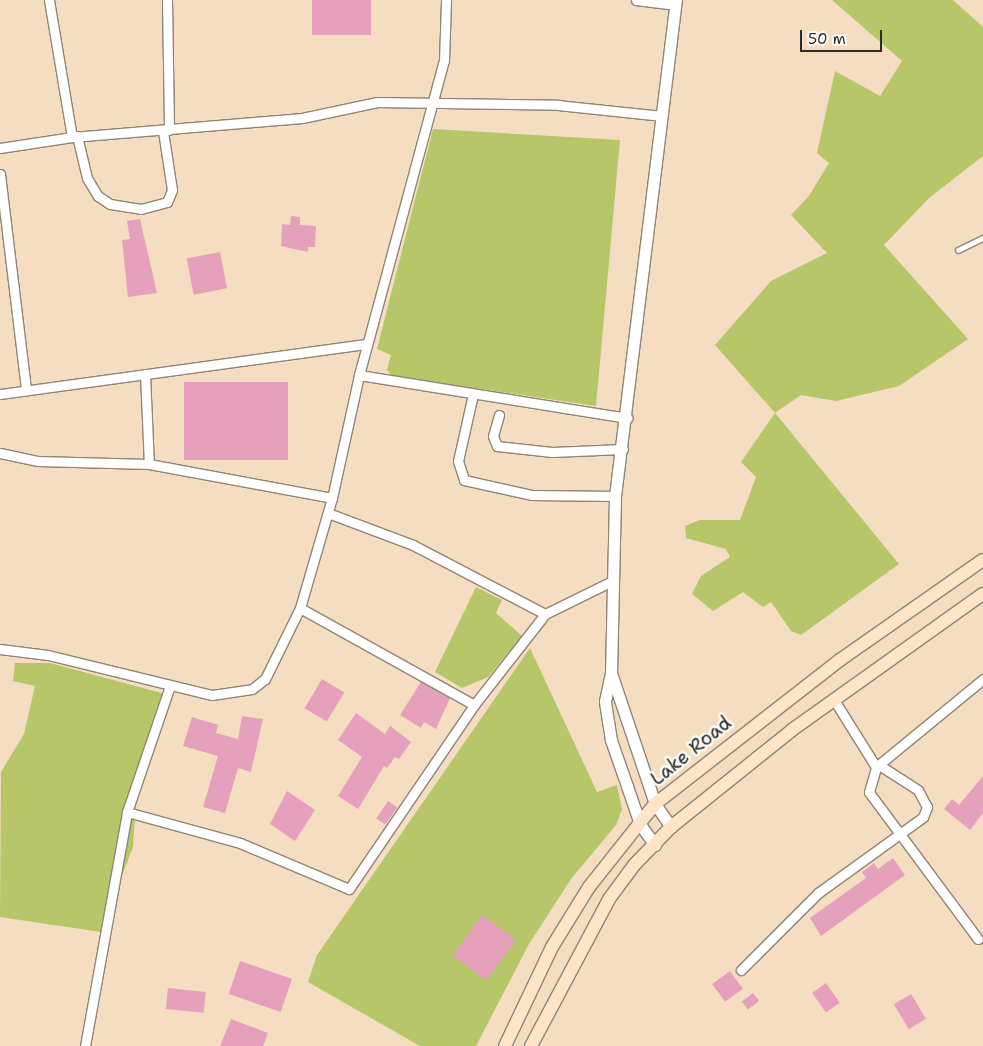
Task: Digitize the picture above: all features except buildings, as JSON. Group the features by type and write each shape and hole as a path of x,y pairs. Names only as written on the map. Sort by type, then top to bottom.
{"main road":[{"name":"Lake Road","path":"504,1046 552,947 589,886 655,804 825,670 983,560"},
{"path":"531,1046 609,899 655,844 672,828 834,700 983,594"}],"street":[{"path":"49,0 74,136 86,178 98,196 110,204 141,209 167,202 172,190 166,130 167,0"},
{"path":"0,649 48,655 212,695 252,689 265,679 300,608 332,498 359,375 444,61 446,0"},
{"path":"636,0 676,2 628,418 615,496 610,582 611,673 605,701 611,740 640,824 655,844"},
{"path":"0,148 74,136 302,118 378,102 558,105 662,116"},
{"path":"0,174 26,390"},
{"path":"0,394 367,344"},
{"path":"144,374 149,464"},
{"path":"359,375 628,418"},
{"path":"473,394 458,461 464,480 532,495 615,496"},
{"path":"499,415 493,436 497,446 552,452 623,449"},
{"path":"0,454 46,462 149,464 332,498"},
{"path":"328,513 413,545 545,614"},
{"path":"128,812 240,844 349,889 474,705 545,614 610,582"},
{"path":"300,608 474,705"},
{"path":"611,673 655,804 672,828"},
{"path":"978,939 868,792 877,766 983,679"},
{"path":"86,1046 128,812 170,686"},
{"path":"741,970 818,892 923,817 927,807 908,780 877,766 834,700"}],"lane":[{"path":"958,250 983,238"}],"green space":[{"path":"832,0 953,0 983,27 983,156 929,198 884,245 968,339 899,386 836,401 801,395 775,413 715,345 771,281 827,253 791,215 809,196 829,163 817,153 835,71 880,96 902,61"},
{"path":"433,129 620,140 596,406 392,376 387,370 391,355 377,349"},
{"path":"775,413 899,564 801,635 791,631 771,602 763,607 743,592 713,611 692,594 701,576 730,557 726,549 686,538 685,526 700,520 740,520 756,477 741,462"},
{"path":"476,587 502,600 496,613 522,636 488,677 462,688 435,672"},
{"path":"530,648 597,792 617,785 622,809 616,825 571,879 529,944 476,1046 420,1046 308,982 317,955"},
{"path":"15,663 50,663 169,695 136,799 133,847 101,932 0,917 1,772 24,734 35,686 13,681"}]}
